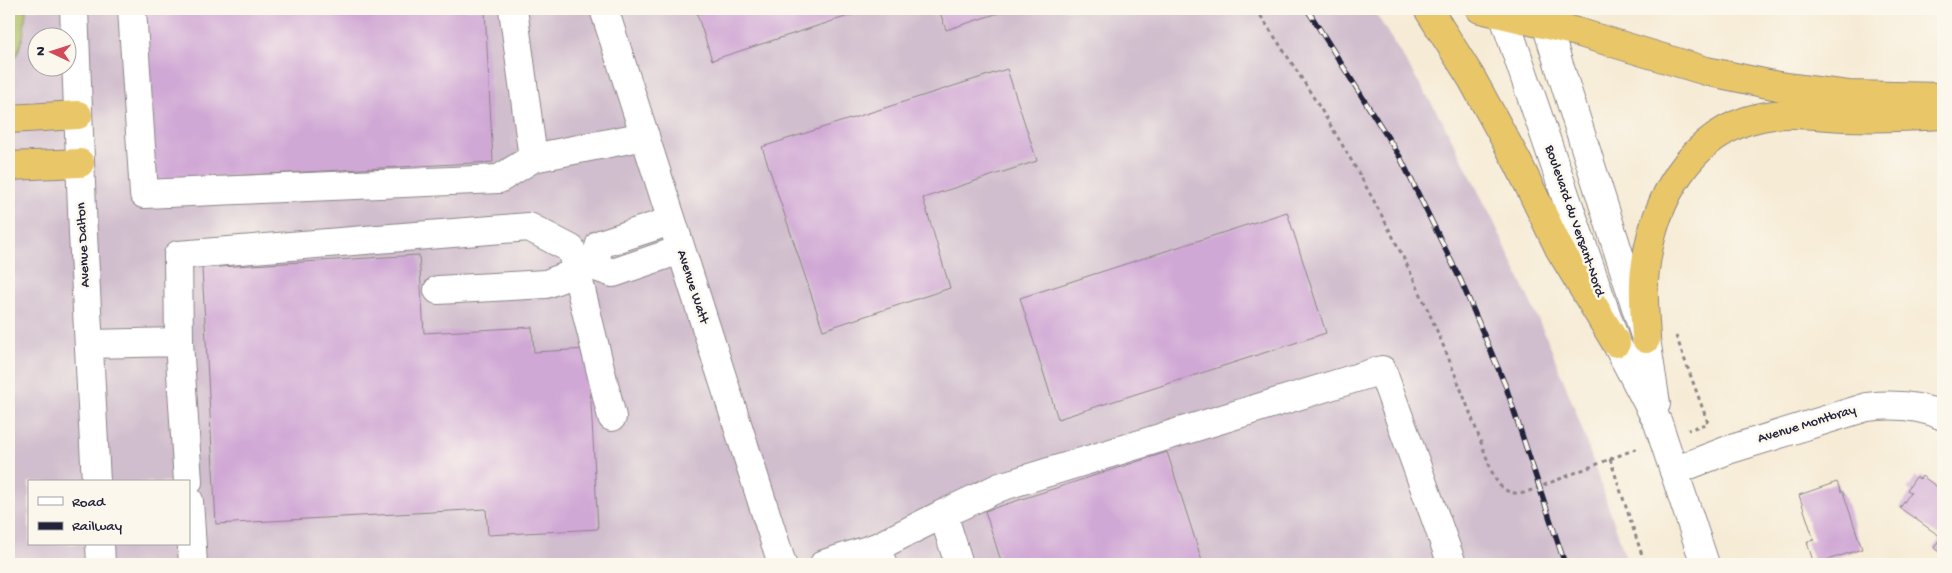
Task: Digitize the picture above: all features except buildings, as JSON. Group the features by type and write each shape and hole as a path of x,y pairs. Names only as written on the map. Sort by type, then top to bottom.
{"highway":[{"path":"1428,9 1472,79 1518,163 1559,248 1616,343"},
{"path":"1491,12 1609,41 1673,63 1778,86 1848,95 1943,97"},
{"path":"1646,338 1644,291 1648,253 1657,220 1669,189 1697,150 1713,138 1744,122 1778,114 1877,118 1943,115"},
{"path":"9,119 78,115"},
{"path":"9,166 80,163"}],"street":[{"name":"Avenue Dalton","path":"74,9 96,480"},
{"path":"132,9 144,194 499,179 533,158 645,136"},
{"path":"513,9 533,158"},
{"name":"Avenue Watt","path":"604,9 782,564"},
{"name":"Boulevard du Versant-Nord","path":"1491,12 1616,343 1658,423 1705,564"},
{"name":"Boulevard du Versant-Nord","path":"1546,24 1646,338 1658,423"},
{"path":"585,268 600,244 671,221"},
{"path":"188,480 179,342 178,255 529,227 571,249 585,268 612,416"},
{"path":"438,290 546,284 585,268 613,273 680,250"},
{"path":"89,344 179,342"},
{"path":"824,564 880,556 943,514 1000,487 1382,370 1452,564"},
{"name":"Avenue Montbray","path":"1674,471 1728,450 1867,407 1884,405 1916,407 1930,410 1943,416"},
{"path":"943,514 959,564"},
{"path":"190,522 192,564"},
{"path":"100,546 101,564"}],"path":[{"path":"1256,9 1344,146 1402,255 1450,360 1491,470 1499,486 1504,491 1511,493 1524,493 1627,451"},
{"path":"1675,333 1708,423"},
{"path":"1610,459 1645,564"}],"shaded area":[{"path":"9,9 1373,9 1442,120 1494,222 1548,341 1575,409 1628,564 9,564"}],"green space":[{"path":"9,9 26,9 20,47 9,66"}],"railway":[{"path":"1307,9 1400,157 1461,281 1506,387 1565,564"}]}
